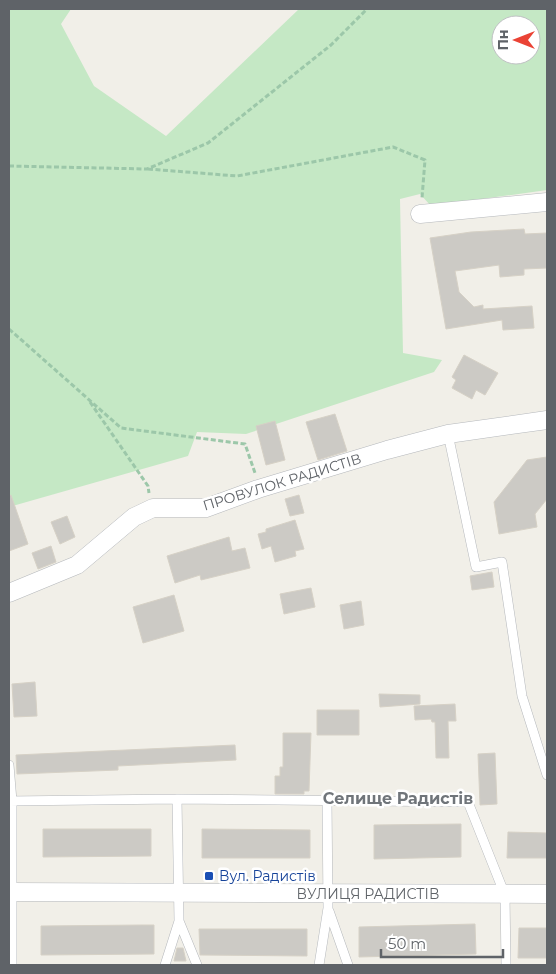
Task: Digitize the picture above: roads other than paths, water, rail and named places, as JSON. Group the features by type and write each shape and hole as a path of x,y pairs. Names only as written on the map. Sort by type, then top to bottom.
{"street":[{"path":"420,214 547,202"},
{"name":"ПРОВУЛОК РАДИСТІВ","path":"9,593 77,565 134,516 153,508 206,508 258,489 387,450 448,434 547,420"},
{"name":"ВУЛИЦЯ РАДИСТІВ","path":"11,892 179,893 328,901 547,894"}],"lane":[{"path":"448,434 476,567 502,562 522,696 546,766 547,775"},
{"path":"9,765 12,965"},
{"path":"10,801 177,799 468,802 505,895 506,965"},
{"path":"165,965 179,921 177,799"},
{"path":"319,965 328,901 327,800"},
{"path":"328,901 348,965"},
{"path":"179,921 197,965"}],"place":[{"name":"Вул. Радистів","path":"209,876"}],"district":[{"name":"Селище Радистів","path":"398,798"}]}
